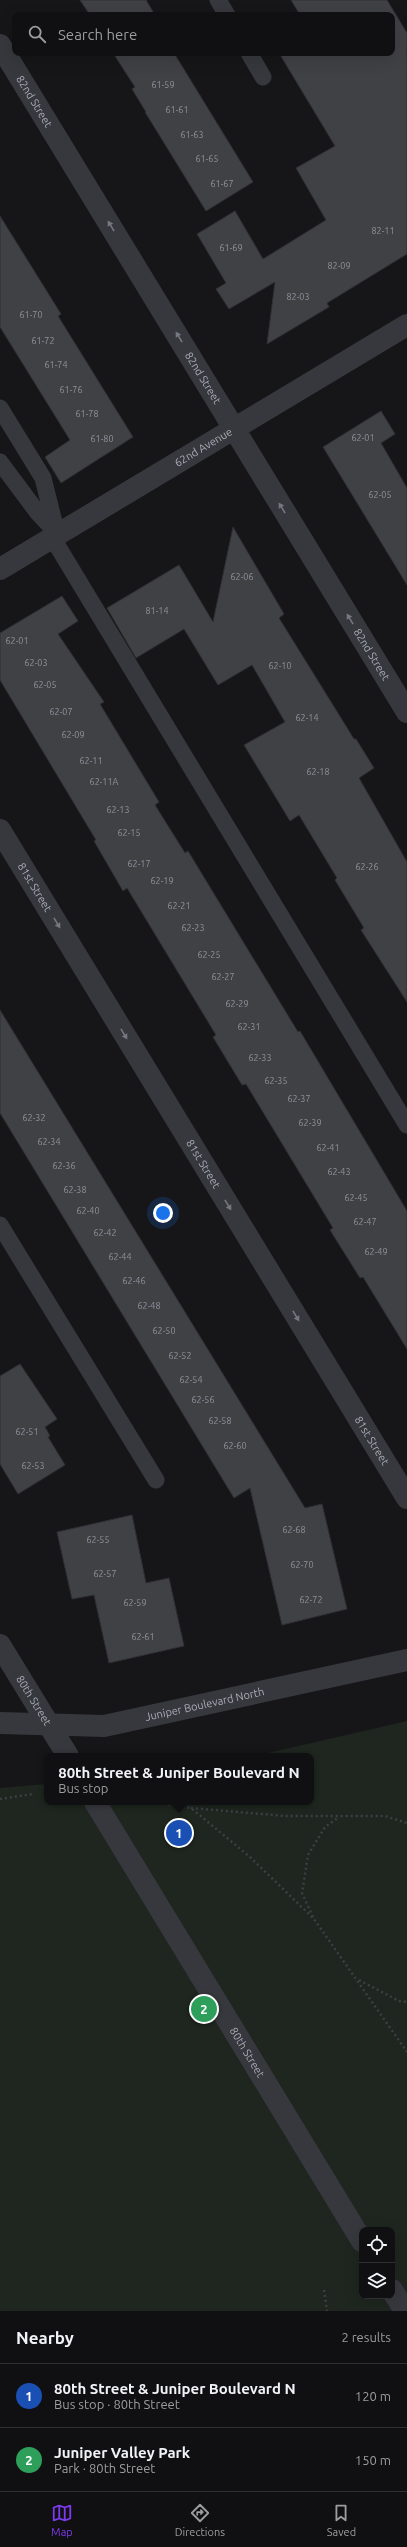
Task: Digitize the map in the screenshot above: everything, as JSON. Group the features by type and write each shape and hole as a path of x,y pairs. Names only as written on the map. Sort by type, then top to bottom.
{"street":[{"name":"82nd Street","path":"0,45 407,712"},
{"name":"62nd Avenue","path":"0,569 234,427 407,325"},
{"name":"81st Street","path":"0,830 407,1498"},
{"name":"80th Street","path":"0,1644 66,1753"},
{"name":"Juniper Boulevard North","path":"0,1723 104,1726 407,1660"},
{"name":"80th Street","path":"97,1805 359,2236"},
{"path":"395,2295 405,2311"}],"lane":[{"path":"218,0 224,12"},
{"path":"251,56 263,76"},
{"path":"0,408 43,478 54,535"},
{"path":"0,462 54,535 407,1125"},
{"path":"0,1225 156,1480"}],"path":[{"path":"0,1799 34,1794"},
{"path":"172,1805 285,1816 385,1816 407,1823"},
{"path":"191,1808 250,1857 314,1919"},
{"path":"340,1816 325,1827 308,1855 302,1893 314,1919 334,1951 358,1980 407,2052"},
{"path":"358,1980 399,2001 407,2002"},
{"path":"324,2290 327,2311"}],"shaded area":[{"path":"407,1721 407,2311 0,2311 0,1788 44,1784 44,1805 314,1805 314,1753 268,1753"}],"building":[{"path":"80,0 146,0 153,12 88,12"},
{"path":"291,0 387,0 394,12 298,12"},
{"path":"395,13 407,33 407,254 327,303 329,307 267,344 275,282 229,309 216,289 226,283 197,234 235,211 263,259 326,220 296,168 335,146 281,56 395,56"},
{"path":"115,56 176,56 253,182 206,211 145,112 132,89 135,87"},
{"path":"0,216 61,314 58,316 133,437 61,483 45,457 70,440 0,327"},
{"path":"381,411 395,434 381,443 407,488 407,585 323,447"},
{"path":"233,527 284,614 279,618 354,739 356,739 374,768 359,778 407,862 407,1002 361,930 364,928 335,880 337,878 299,815 290,821 244,745 285,722 252,665 218,685 184,629 136,658 107,608 179,565 213,622"},
{"path":"62,596 78,621 58,634 104,702 100,704 159,802 155,805 185,853 188,851 298,1032 300,1031 407,1211 407,1349 363,1277 360,1278 330,1230 333,1228 246,1084 242,1085 213,1037 216,1035 127,888 123,891 94,841 96,840 0,680 0,633"},
{"path":"0,1010 305,1508 322,1504 347,1609 282,1625 250,1488 234,1498 0,1113"},
{"path":"20,1364 57,1419 45,1427 50,1436 48,1437 65,1465 18,1494 0,1464 0,1376"},
{"path":"132,1515 146,1583 169,1578 184,1646 109,1663 94,1595 72,1599 57,1532"}],"place":[{"name":"80th Street & Juniper Boulevard N","path":"179,1833"},
{"name":"Juniper Valley Park","path":"204,2009"}]}
